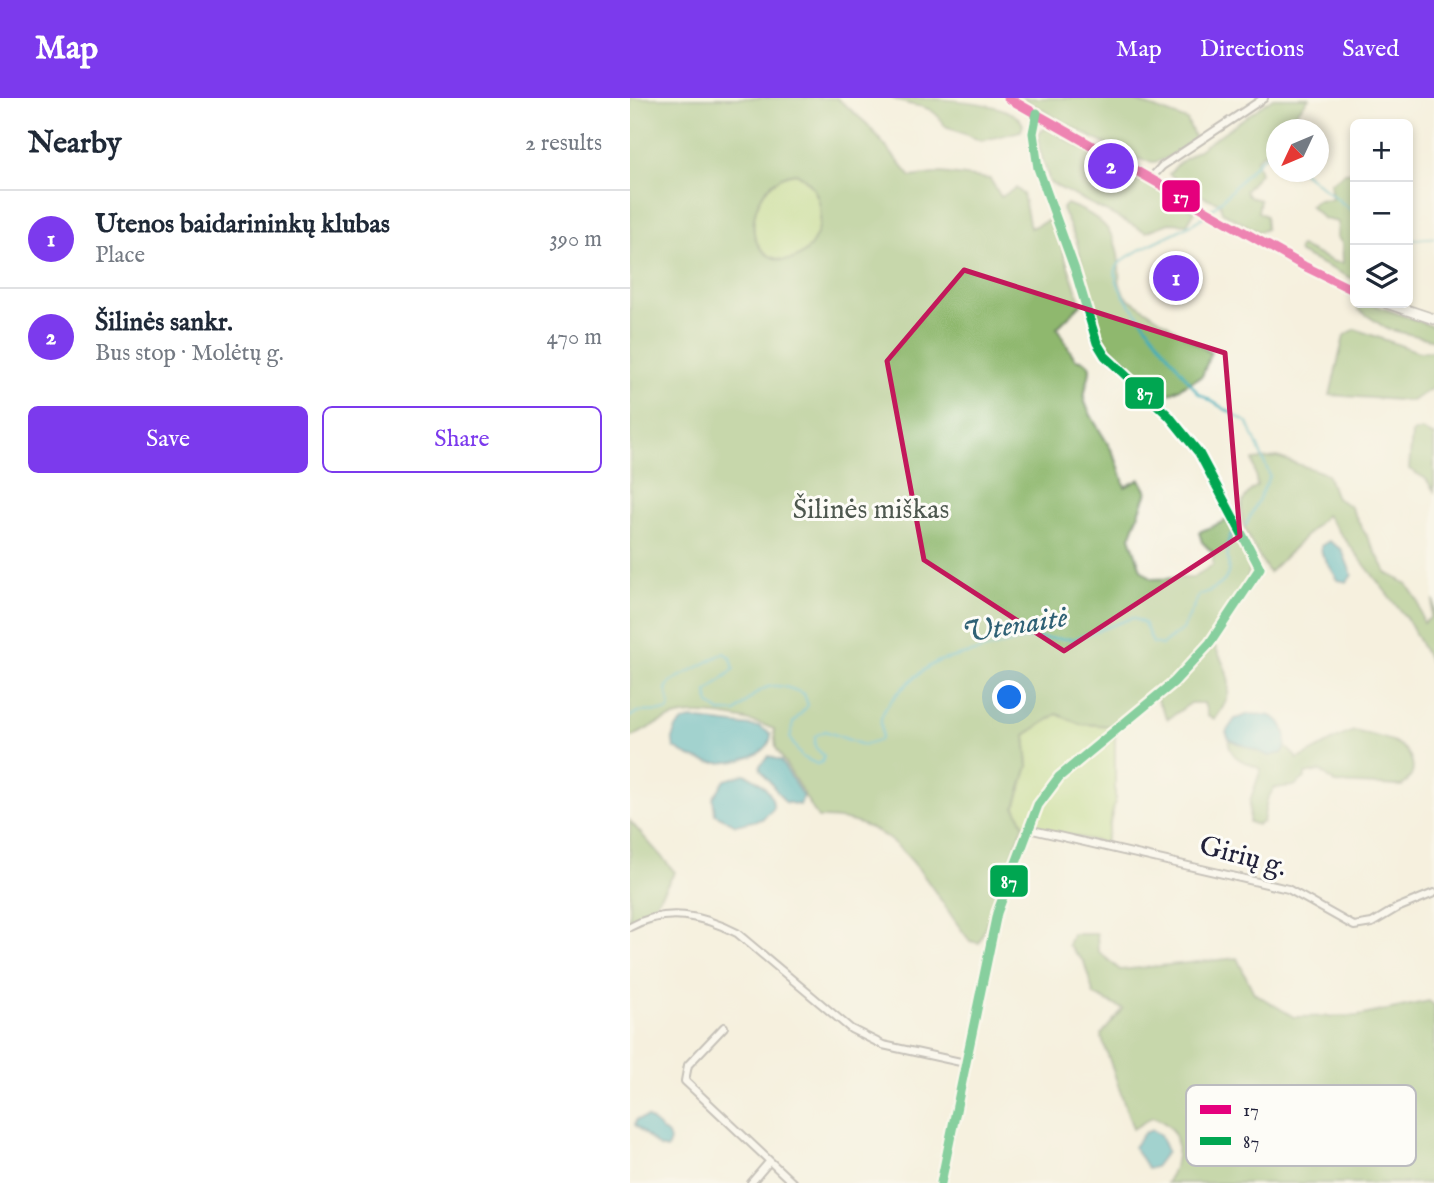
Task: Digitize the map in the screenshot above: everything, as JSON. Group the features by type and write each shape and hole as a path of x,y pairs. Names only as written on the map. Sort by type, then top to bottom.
{"main road":[{"path":"1008,98 1304,266 1350,288"},
{"path":"1401,308 1434,319"}],"street":[{"path":"1151,178 1162,166 1264,98"},
{"path":"941,1183 997,913 1028,829 1047,790 1174,682 1210,643 1261,568 1199,453 1169,416 1105,356 1097,343 1075,270 1038,168 1033,133 1037,113"},
{"name":"Girių g.","path":"1028,829 1288,889 1354,926 1372,923 1397,908 1434,893"},
{"path":"630,927 648,918 680,914 721,925 737,933 851,1029 883,1045 965,1063"},
{"path":"724,1027 688,1065 685,1081 793,1183"},
{"path":"751,1183 769,1163"}],"highlighted area":[{"path":"964,270 1225,353 1240,536 1064,651 924,560 887,361"}],"green space":[{"name":"Šilinės miškas","path":"630,98 837,98 867,124 911,177 941,173 990,179 1001,197 1016,188 1023,194 1030,228 1052,219 1081,304 1057,328 1075,359 1089,365 1085,402 1114,455 1125,487 1140,479 1147,492 1130,537 1141,570 1152,579 1192,578 1213,565 1213,553 1202,542 1199,532 1227,520 1249,559 1250,569 1243,590 1210,637 1228,678 1227,697 1215,719 1208,716 1204,703 1191,703 1168,719 1153,693 1115,726 1080,724 1057,714 1025,735 1028,766 1015,807 1024,825 979,943 970,941 925,877 891,841 871,828 847,820 818,818 776,748 774,729 729,717 693,714 670,718 633,737 630,735","holes":["796,173 810,184 818,197 821,212 814,241 794,258 782,260 767,254 758,244 754,230 754,215 760,200 768,187 781,178"]},
{"path":"892,98 944,99 985,105 1003,109 1016,116 1023,125 1021,131 981,141 945,126 934,112 928,109"},
{"path":"1022,98 1128,98 1187,120 1195,138 1164,159 1153,162 1142,160 1088,135"},
{"path":"1273,98 1309,98 1291,119 1266,119 1266,153 1256,160 1260,173 1245,191 1249,197 1260,200 1258,212 1266,216 1266,229 1259,232 1222,212 1220,203 1199,195 1169,174 1178,164"},
{"path":"1046,128 1195,211 1187,224 1169,223 1146,232 1050,183 1039,147 1039,133"},
{"path":"1350,172 1350,278 1299,253 1298,249 1300,246 1334,262 1343,263 1342,243 1337,237 1338,222 1324,219 1310,206 1317,200 1332,199 1330,183"},
{"path":"796,173 810,184 818,197 821,212 819,227 814,241 805,251 794,258 782,260 767,254 758,244 754,215 768,187 781,178"},
{"path":"1067,204 1097,219 1110,233 1117,252 1120,283 1125,296 1211,353 1202,376 1167,395 1108,346 1096,327 1077,242 1062,209"},
{"path":"1383,308 1434,327 1434,340 1387,329 1358,309"},
{"path":"1355,329 1419,352 1434,351 1434,387 1412,401 1330,395 1344,336"},
{"path":"1421,430 1434,436 1434,491 1426,479 1409,469 1412,433"},
{"path":"1277,457 1327,474 1336,498 1350,506 1387,573 1407,584 1418,601 1423,623 1430,618 1434,600 1434,670 1409,622 1326,515 1269,573 1245,528 1242,505 1247,495 1257,486 1253,460"},
{"path":"1057,714 1080,724 1115,726 1115,802 1105,843 1024,825 1015,807 1028,766 1025,735"},
{"path":"1354,731 1389,740 1404,748 1409,754 1413,769 1411,776 1402,786 1335,783 1321,771 1305,774 1305,778 1294,786 1274,788 1267,800 1263,822 1257,825 1249,822 1250,801 1261,769 1234,755 1229,739 1269,756 1282,753 1286,747 1298,759"},
{"path":"630,821 675,872 650,912 630,922"},
{"path":"1072,934 1097,934 1098,951 1120,970 1237,958 1254,993 1294,1017 1358,1016 1429,1001 1434,1005 1434,1183 1166,1183 1177,1154 1175,1136 1170,1128 1152,1117 1133,1129 1101,1035 1123,1009 1094,995 1084,962 1068,945"}],"water":[{"path":"1329,541 1342,550 1352,575 1347,582 1338,580 1322,554 1321,546"},
{"path":"1249,714 1270,716 1281,724 1286,739 1282,753 1269,756 1229,739 1226,732 1235,719"},
{"path":"691,719 760,727 771,734 765,748 750,757 732,762 711,763 688,756 674,747 676,729 682,722"},
{"path":"769,756 781,761 803,797 800,805 785,802 761,770 760,765"},
{"path":"745,774 769,792 773,809 762,819 736,825 715,814 713,798 725,780"},
{"path":"647,1117 668,1135 670,1141 667,1149 659,1147 635,1125 636,1120"},
{"path":"1152,1130 1160,1135 1167,1151 1155,1167 1148,1169 1134,1147 1144,1133"}],"waterway":[{"name":"Utenaitė","path":"1246,525 1270,476 1248,423 1198,393 1123,295 1116,280 1116,271 1119,264 1134,253 1208,213 1266,155"},
{"name":"Utenaitė","path":"1316,182 1350,209"},
{"name":"Utenaitė","path":"1413,240 1434,238"},
{"name":"Utenaitė","path":"630,717 637,712 667,711 670,706 666,689 670,682 724,653 731,658 734,669 707,692 709,704 720,712 736,712 759,691 774,686 804,694 808,705 793,723 790,739 802,757 817,764 822,762 824,756 815,747 815,736 825,731 863,745 880,740 884,711 915,677 939,661 1029,638 1075,639 1132,618 1144,623 1153,643 1162,645 1183,629 1199,595 1223,582 1228,574 1227,550 1232,533"}],"transit line":[{"name":"17","path":"1008,98 1304,266 1350,289"},
{"name":"87","path":"941,1183 997,913 1038,805 1059,777 1174,682 1210,643 1260,568 1199,453 1169,416 1105,356 1097,343 1075,270 1038,168 1033,133 1037,113"}],"place":[{"name":"Šilinės sankr.","path":"1111,166"},
{"name":"Utenos baidarininkų klubas","path":"1176,278"}]}
